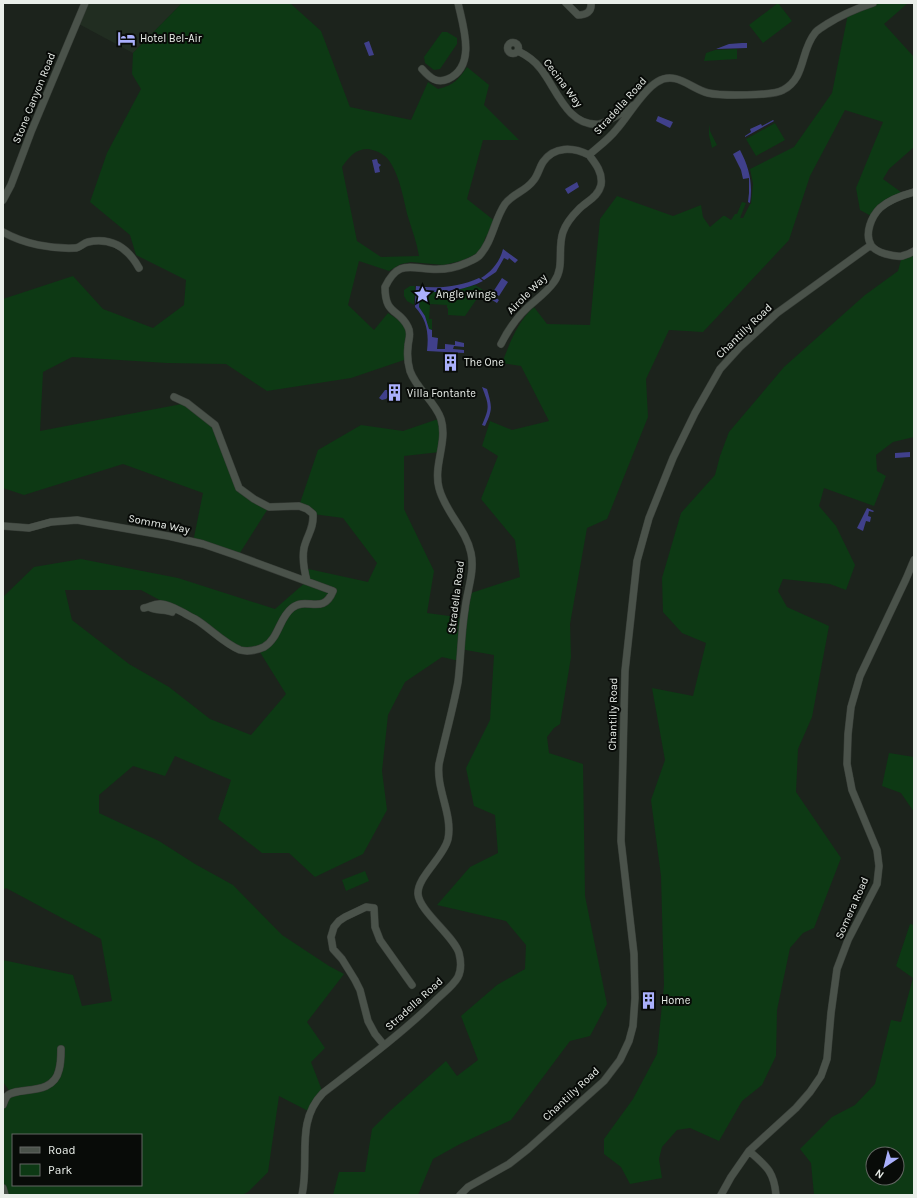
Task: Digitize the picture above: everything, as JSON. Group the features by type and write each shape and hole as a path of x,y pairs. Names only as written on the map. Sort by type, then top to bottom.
{"street":[{"name":"Stone Canyon Road","path":"3,200 11,185 31,132 85,3"},
{"path":"422,69 430,78 436,81 443,81 452,77 463,63 466,47 458,3"},
{"path":"566,3 578,15 584,15 592,8 591,3"},
{"name":"Stradella Road","path":"302,1195 304,1186 305,1134 307,1122 316,1100 420,1016 453,984 461,969 459,952 427,910 418,894 419,886 422,880 442,852 447,841 449,831 438,775 439,764 458,682 465,608 473,563 469,543 449,510 439,488 438,463 443,441 441,418 436,408 416,384 407,359 410,336 409,327 402,318 391,310 387,303 385,287 394,272 402,268 410,266 443,269 458,266 478,257 488,242 506,203 533,182 542,163 547,158 555,151 565,149 580,150 589,155 616,131 636,104 657,82 667,78 675,78 686,82 697,89 716,94 773,93 783,90 792,84 798,76 810,41 815,33 851,10 874,3"},
{"name":"Cecina Way","path":"518,51 532,60 540,68 568,110 578,119 588,124 600,124 636,104"},
{"name":"Airole Way","path":"501,344 515,321 527,308 549,289 556,280 561,269 560,250 563,233 570,219 579,208 597,194 601,185 601,175 589,155"},
{"path":"914,192 881,207 872,218 869,228 869,239 871,245 877,250 896,256 902,256 914,251"},
{"path":"3,232 22,241 36,245 77,248 86,242 97,241 115,244 132,256 139,268"},
{"name":"Chantilly Road","path":"460,1195 468,1187 509,1164 604,1081 620,1060 629,1041 633,1026 635,998 634,954 621,841 625,671 637,562 649,518 674,458 695,413 720,370 740,347 777,313 871,245"},
{"path":"174,397 187,403 214,425 239,488 254,499 269,507 299,506 307,509 313,514 312,531 304,548 304,568 307,581"},
{"name":"Somma Way","path":"3,526 29,528 52,522 77,520 168,536 203,544 333,591 328,600 324,603 301,604 294,606 285,615 272,641 263,647 250,651 241,650 227,643 195,619 177,609 161,604 154,604 147,608"},
{"name":"Somera Road","path":"721,1195 731,1177 749,1151 796,1108 810,1092 821,1076 827,1059 837,969 848,940 877,884 879,866 877,850 852,790 847,764 848,734 854,694 860,676 914,560"},
{"path":"384,1045 375,1034 368,1021 362,996 355,980 342,959 333,950 331,937 334,927 345,916 366,907 374,908 375,927 380,940 412,985"},
{"path":"3,1105 6,1097 11,1093 36,1090 54,1080 59,1071 61,1049"},
{"path":"749,1151 770,1170 776,1195"},
{"path":"3,1188 5,1195"}],"shaded area":[{"name":"Hotel Bel-Air","path":"85,3 182,3 133,53 77,23"},
{"path":"369,41 374,55 369,56 364,43"},
{"path":"747,43 747,48 716,49 729,44"},
{"path":"658,116 673,122 670,128 656,121"},
{"path":"773,120 774,121 745,137 751,132 750,129 761,124 762,126"},
{"path":"740,150 750,175 750,203 748,202 749,178 743,179 741,170 733,154"},
{"path":"377,159 378,163 381,165 379,167 380,172 375,173 372,160"},
{"path":"577,182 579,187 568,194 565,189"},
{"path":"503,249 518,260 515,263 509,258 508,260 504,258 496,272 484,280 481,278 495,266"},
{"path":"479,278 483,281 460,289 444,292 420,292 419,307 425,316 429,329 432,330 432,337 438,338 437,349 445,349 445,344 455,345 455,341 464,343 464,347 454,346 453,349 464,350 464,353 427,351 428,338 425,322 415,307 416,286 448,286"},
{"path":"502,278 508,282 499,296 493,292"},
{"path":"487,291 499,300 497,303 484,295"},
{"path":"482,387 487,389 491,404 489,416 485,426 482,425 488,406"},
{"path":"385,390 387,390 389,396 382,400 379,398"},
{"path":"910,452 910,457 895,458 895,453"},
{"path":"867,508 874,511 869,511 868,516 871,517 870,522 866,521 863,531 857,528"}],"green space":[{"path":"182,3 290,3 321,31 350,107 411,120 428,82 438,89 448,86 458,79 467,67 489,85 484,105 519,140 483,140 467,199 496,222 490,237 486,236 482,248 476,254 464,260 444,265 411,262 401,264 389,271 359,261 348,305 374,330 388,313 409,327 407,359 351,378 267,391 226,364 167,363 72,357 43,372 40,431 187,403 214,425 239,488 269,507 238,556 193,542 203,493 123,464 24,495 3,488 3,299 73,276 103,309 153,328 184,305 186,280 136,255 130,235 90,202 107,153 141,89 132,74 133,53","holes":["368,149 385,156 395,171 419,256 381,257 357,241 342,167 356,152 359,150"]},
{"path":"778,3 792,21 763,43 749,25"},
{"path":"873,3 908,3 884,24 914,57 914,147 889,169 883,179 905,195 886,204 873,217 860,210 856,188 883,122 845,110 810,176 789,240 703,332 669,330 646,379 648,417 607,519 587,528 570,624 571,657 560,724 554,728 547,737 549,753 583,764 585,896 607,1004 590,1036 570,1041 511,1120 460,1144 433,1159 418,1195 333,1195 339,1172 365,1172 372,1129 391,1110 446,1061 457,1076 478,1060 461,1016 497,985 525,969 526,945 506,921 437,905 470,867 498,853 495,815 474,806 466,768 490,720 494,655 460,649 459,661 442,657 405,682 388,715 382,771 387,810 363,854 315,877 289,853 262,853 218,819 231,780 175,756 165,776 133,766 99,795 99,813 159,841 195,864 233,885 282,935 329,966 344,974 307,1022 325,1048 311,1062 323,1093 310,1112 279,1096 268,1172 248,1192 242,1195 3,1195 3,1105 11,1093 3,1082 3,960 73,975 82,1006 112,1001 101,939 6,888 3,890 3,597 34,567 81,559 178,578 275,609 307,581 304,568 368,582 377,563 343,518 313,514 299,506 318,450 361,425 403,431 441,418 440,452 404,456 404,509 434,571 427,613 464,618 468,594 520,577 515,540 481,499 498,456 482,446 490,421 512,430 549,421 521,366 502,363 511,340 523,319 534,307 547,324 590,325 600,219 617,196 673,216 701,205 703,217 710,227 723,216 731,220 735,214 737,214 742,202 746,203 740,218 743,218 751,204 753,184 750,169 794,147 832,93 847,19 846,13","holes":["65,590 141,590 182,612 241,650 258,649 286,694 251,735 210,719 169,687 129,664 72,620"]},
{"path":"442,32 447,32 457,38 457,44 440,69 434,70 425,63 424,57"},
{"path":"737,49 737,59 704,61 706,53 715,50"},
{"path":"775,123 785,140 756,156 746,139"},
{"path":"709,124 710,131 717,145 712,148 709,135"},
{"path":"914,251 914,437 893,442 876,455 877,471 886,476 874,506 824,488 819,506 836,526 855,565 846,590 830,584 783,579 778,591 787,607 829,626 812,717 798,749 796,792 841,858 814,928 803,933 790,948 777,1010 776,1056 762,1085 742,1101 719,1141 690,1128 677,1130 662,1147 659,1159 662,1178 630,1184 621,1167 604,1154 604,1139 633,1099 657,1054 664,985 661,876 651,800 665,760 652,688 693,696 706,643 682,633 663,612 662,578 681,513 715,475 729,432 784,367 865,295 898,271 902,256"},
{"path":"475,285 483,290 465,316 448,315 447,305 430,304 429,319 432,319 432,330 429,329 425,316 419,307 420,297 425,298 426,292 453,291"},
{"path":"410,286 415,286 414,305 407,301 404,296 404,290"},
{"path":"889,753 914,757 914,812 901,793 882,786"},
{"path":"365,871 369,881 346,891 342,880"},
{"path":"910,924 914,925 914,1195 814,1195 811,1163 800,1149 832,1117 855,1105 875,1084 891,1020 901,1022 913,978 896,966"}],"place":[{"name":"Hotel Bel-Air","path":"127,38"},
{"name":"Angle wings","path":"423,294"},
{"name":"The One","path":"451,362"},
{"name":"Villa Fontante","path":"394,393"},
{"name":"Home","path":"648,1000"}]}
